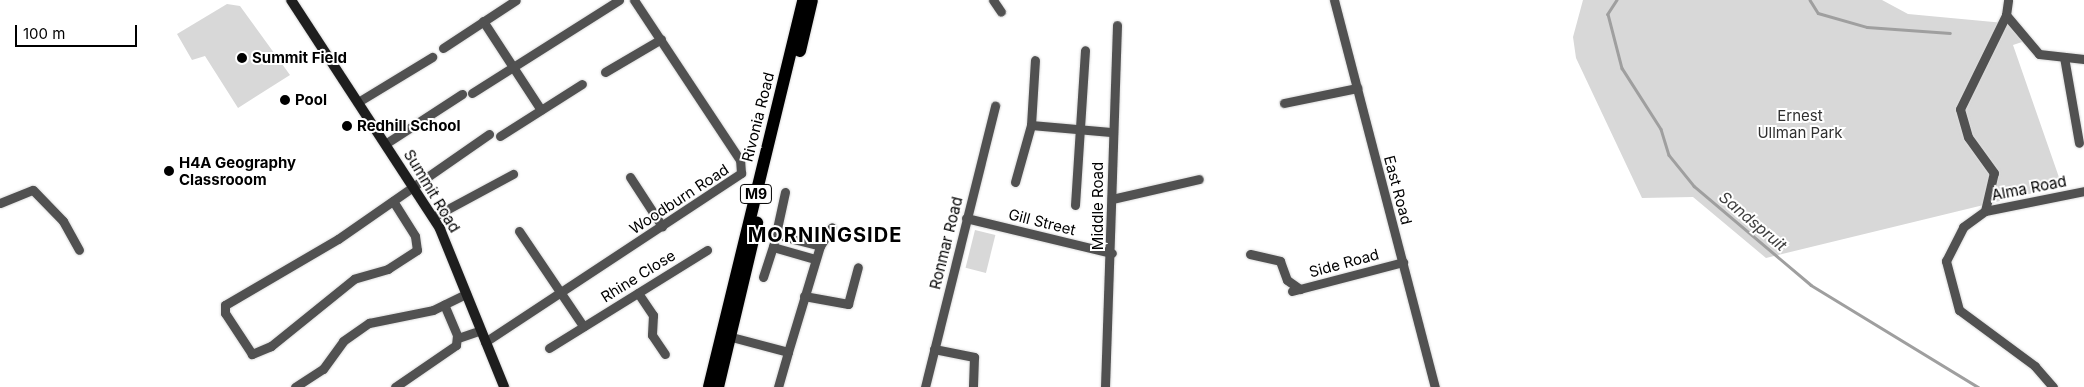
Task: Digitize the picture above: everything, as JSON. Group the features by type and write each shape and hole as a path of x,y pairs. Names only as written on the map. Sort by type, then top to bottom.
{"main road":[{"name":"Summit Road","path":"291,0 433,217 504,387"},
{"name":"Rivonia Road","path":"718,387 725,336 803,0"},
{"name":"Rivonia Road","path":"708,387 725,336 812,0"}],"street":[{"path":"443,48 516,0"},
{"path":"386,144 619,0"},
{"name":"Woodburn Road","path":"485,342 662,226 732,183 742,170 661,39 634,0"},
{"path":"993,0 1001,12"},
{"name":"East Road","path":"1334,0 1436,387"},
{"path":"1985,211 1994,173 1968,137 1960,109 2006,15 2008,0"},
{"path":"2006,15 2039,54 2084,59"},
{"path":"484,21 542,110"},
{"name":"Middle Road","path":"1105,387 1112,253 1112,132 1117,25"},
{"path":"605,72 661,39"},
{"path":"1075,206 1085,50"},
{"path":"358,102 432,57"},
{"path":"2064,57 2079,143"},
{"path":"1015,182 1031,125 1035,60"},
{"path":"500,136 582,84"},
{"path":"1284,103 1357,88"},
{"name":"Ronmar Road","path":"924,387 995,106"},
{"path":"1031,125 1112,132"},
{"path":"393,201 415,236 417,250 388,270 354,280 271,346 252,354 225,313 225,305 393,201 414,188 432,169 489,134"},
{"path":"433,217 513,174"},
{"path":"630,177 662,226"},
{"path":"1112,200 1199,179"},
{"path":"0,203 33,190 63,221 79,250"},
{"path":"763,277 773,247 785,192"},
{"name":"Alma Road","path":"2053,387 2035,366 1959,310 1946,262 1963,227 1985,211 2084,192"},
{"name":"Gill Street","path":"966,218 1112,253"},
{"path":"778,387 815,260 820,246 832,227"},
{"path":"519,231 584,326"},
{"path":"785,237 820,246"},
{"path":"773,247 815,260"},
{"name":"Rhine Close","path":"549,348 707,250"},
{"name":"Side Road","path":"1250,254 1280,261 1287,280 1296,290 1403,262"},
{"path":"804,296 848,304 858,267"},
{"path":"638,293 653,315 652,332 665,354"},
{"path":"295,387 322,370 342,341 369,323 444,305 466,294"},
{"path":"444,305 458,338"},
{"path":"395,387 453,348 458,338 481,330"},
{"path":"725,336 788,352"},
{"path":"934,349 974,357 973,387"}],"green space":[{"name":"Ernest Ullman Park","path":"1583,0 1882,0 1908,14 2015,24 2028,40 2013,45 2062,186 1766,258 1693,197 1642,198 1576,58 1573,37"},
{"name":"Summit Field","path":"227,4 240,6 290,75 238,108 205,56 192,60 177,34"},
{"path":"975,230 995,235 986,273 966,268"}],"waterway":[{"name":"Sandspruit","path":"1617,0 1608,14 1622,68 1661,129 1669,155 1694,186 1811,285 1978,387"},
{"path":"1810,0 1818,13 1867,27 1950,33"}],"place":[{"name":"Summit Field","path":"242,58"},
{"name":"Pool","path":"285,100"},
{"name":"Redhill School","path":"347,126"},
{"name":"H4A Geography Classrooom","path":"169,171"}],"district":[{"name":"MORNINGSIDE","path":"825,235"}]}
